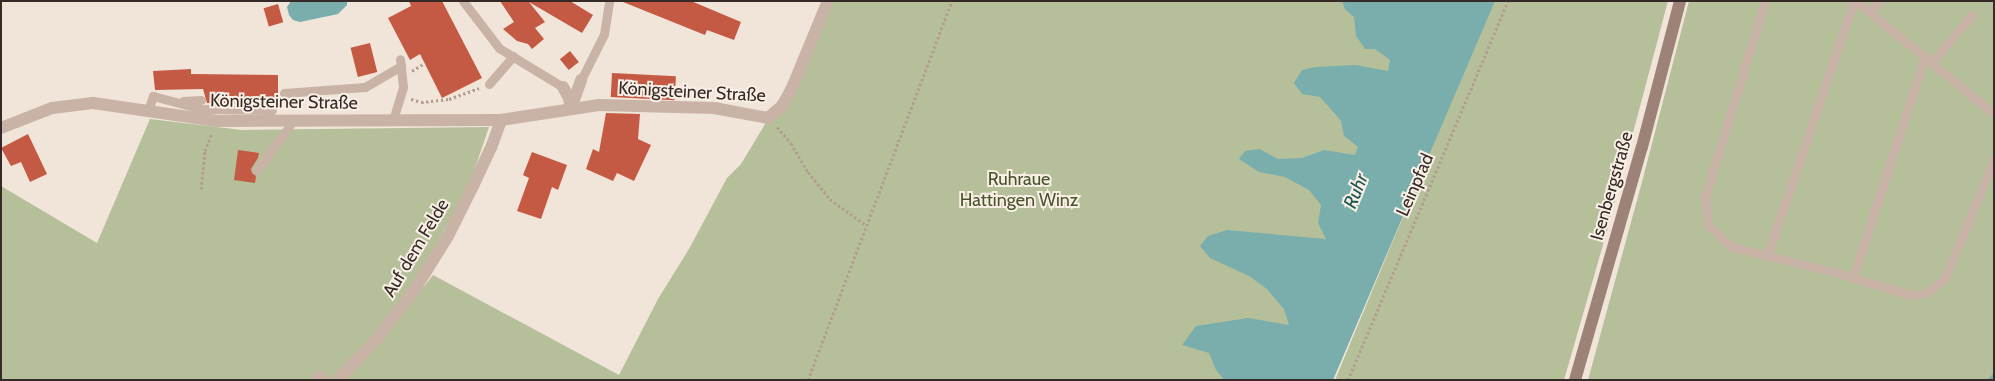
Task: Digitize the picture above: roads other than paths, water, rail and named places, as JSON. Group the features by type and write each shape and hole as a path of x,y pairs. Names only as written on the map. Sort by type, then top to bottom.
{"main road":[{"name":"Isenbergstraße","path":"1575,380 1642,147 1680,1"}],"street":[{"name":"Königsteiner Straße","path":"1,128 33,114 71,104 93,103 217,120 501,120 599,105 714,108 768,118 782,106 790,95 828,1"},
{"path":"571,108 581,80"},
{"path":"564,87 567,91 571,108"},
{"name":"Auf dem Felde","path":"338,380 377,339 417,286 448,236 491,148 501,120"}],"lane":[{"path":"463,1 499,48 564,87"},
{"path":"581,80 604,34 608,1"},
{"path":"1766,1 1704,197 1708,225 1732,247 1912,295 1927,293 1945,278 1994,159"},
{"path":"1767,256 1855,1 1994,113"},
{"path":"1870,12 1879,1"},
{"path":"1854,278 1928,59 1972,15"},
{"path":"489,84 513,56"},
{"path":"284,93 365,87 401,63 404,81 392,120"},
{"path":"148,110 153,96 202,109 272,110"},
{"path":"173,101 201,100"},
{"path":"257,170 293,120"},
{"path":"314,380 320,374 325,380"}],"water":[{"path":"291,1 347,1 347,5 338,14 300,22 293,20 289,15 287,7"},
{"name":"Ruhr","path":"1342,1 1495,1 1333,380 1224,380 1216,370 1209,353 1182,345 1196,326 1248,318 1289,325 1284,309 1267,289 1249,276 1210,258 1200,246 1208,236 1227,230 1326,239 1318,223 1321,205 1309,190 1285,177 1259,172 1239,159 1245,151 1260,149 1278,159 1302,158 1324,150 1355,155 1358,147 1344,136 1341,121 1336,115 1320,97 1302,94 1294,83 1302,70 1316,67 1355,65 1388,71 1390,60 1375,49 1365,49 1356,36 1354,17 1345,9"}],"waterway":[{"path":"1990,380 1994,375"}],"park label":[{"name":"Ruhraue Hattingen Winz","path":"1019,190"}]}
